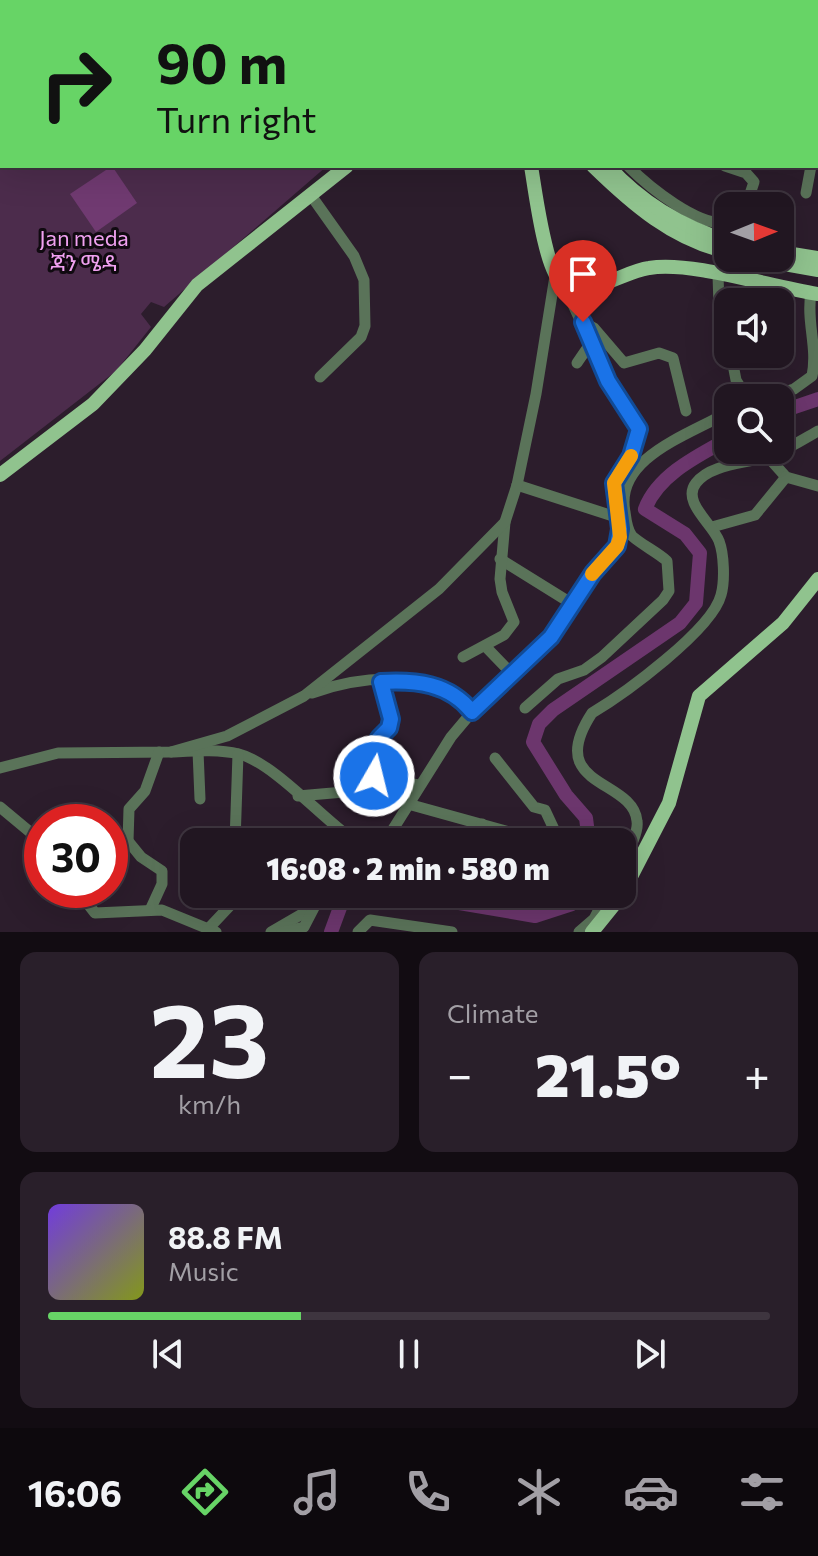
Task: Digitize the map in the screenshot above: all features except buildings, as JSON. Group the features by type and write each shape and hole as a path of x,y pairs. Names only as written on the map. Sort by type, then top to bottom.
{"main road":[{"path":"0,475 93,404 145,350 197,285 344,168"},
{"path":"531,168 559,280 584,288 659,266 814,293"},
{"path":"616,173 666,214 714,235"},
{"path":"616,173 628,201 661,223 714,247"},
{"path":"794,254 818,258"},
{"path":"794,266 818,270"},
{"path":"592,932 621,896 669,803 699,696 783,623 818,579"}],"street":[{"path":"731,168 746,173 754,182 751,192"},
{"path":"806,193 811,168"},
{"path":"616,173 701,218 714,220"},
{"path":"310,194 354,256 364,280 365,326 361,337 320,377"},
{"path":"718,275 718,288"},
{"path":"394,828 418,785 472,712 551,637 593,573 617,546 619,518 614,483 631,456 639,429 590,344 583,322 559,280"},
{"path":"463,657 504,635 514,622 502,592 500,559 505,522 517,485 559,280"},
{"path":"794,389 812,376 817,354 808,311 814,293"},
{"path":"583,322 599,334 624,363 659,353 673,358 686,411"},
{"path":"577,363 590,344"},
{"path":"525,708 558,679 584,670 602,657 669,591 667,561 631,535 624,506 627,487 642,463 658,449 714,419"},
{"path":"636,830 637,817 628,799 588,777 580,761 581,730 592,713 689,639 714,611 721,595 722,549 693,498 692,490 699,479 729,466 773,455 818,431"},
{"path":"774,464 786,477 818,486"},
{"path":"712,527 755,515 786,477"},
{"path":"517,485 580,508 619,518"},
{"path":"304,696 439,589 505,522"},
{"path":"500,559 574,605"},
{"path":"486,647 513,675"},
{"path":"151,908 162,884 162,871 141,857 128,841 129,809 145,791 165,752 227,736 304,696 352,681 435,685 465,703 472,712"},
{"path":"381,682 391,719 389,728 379,738 374,776 418,785"},
{"path":"198,751 200,799"},
{"path":"0,768 58,753 198,751 238,754 257,761 336,828"},
{"path":"235,828 238,754"},
{"path":"495,758 534,807 545,810 553,828"},
{"path":"298,796 344,792"},
{"path":"408,804 493,828"},
{"path":"0,807 24,827"},
{"path":"480,828 482,824"},
{"path":"91,908 95,913 151,908 212,930 230,908"},
{"path":"271,932 307,908"},
{"path":"282,932 304,927 312,908"},
{"path":"579,932 594,919 600,908"},
{"path":"358,932 370,920 452,932"}],"green space":[{"name":"Jan meda ጃን ሜዳ","path":"0,168 325,168 164,307 151,302 141,314 151,327 116,371 0,461"}],"shaded area":[{"path":"113,168 137,203 96,232 70,194"}],"waterway":[{"path":"794,407 818,399"},
{"path":"587,828 586,818 566,795 533,742 539,724 553,710 680,623 696,603 700,553 685,534 645,509 669,476 714,447"},
{"path":"331,932 340,908"},
{"path":"488,908 535,916 560,908"}],"slow traffic":[{"path":"592,574 617,546 620,537 613,489 631,456"}],"route":[{"path":"374,776 379,738 389,728 391,719 381,682 435,685 465,703 472,712 551,637 593,573 617,546 620,529 614,483 640,437 639,429 608,381 583,322"}]}
